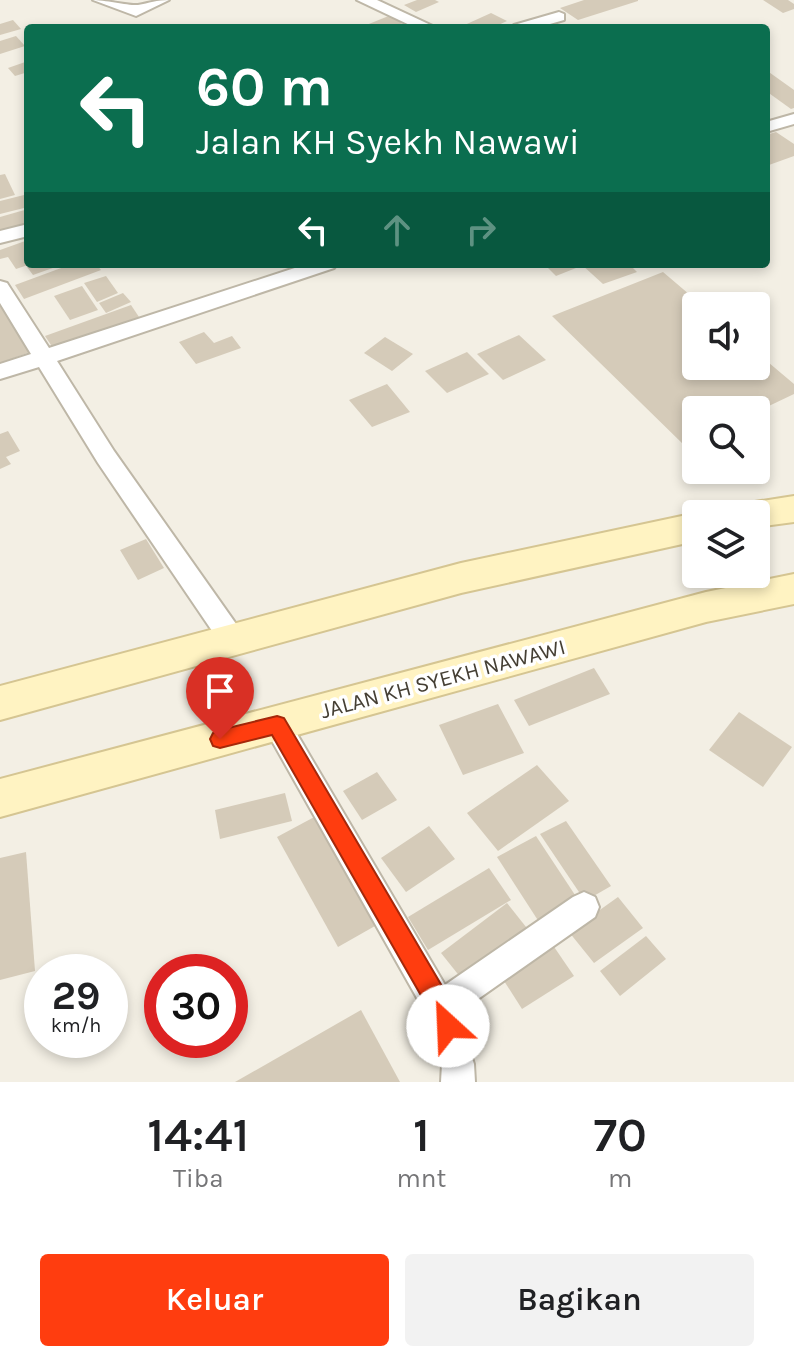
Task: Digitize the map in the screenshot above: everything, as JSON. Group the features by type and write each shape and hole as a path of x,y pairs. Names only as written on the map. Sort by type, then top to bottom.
{"main road":[{"path":"770,512 794,509"},
{"path":"0,703 461,578 682,530"},
{"name":"JALAN KH SYEKH NAWAWI","path":"0,798 706,607 794,589"}],"street":[{"path":"100,0 136,11 162,0"},
{"path":"364,0 420,24"},
{"path":"544,7 569,24"},
{"path":"534,24 559,17"},
{"path":"770,126 794,119"},
{"path":"0,237 24,231"},
{"path":"0,372 315,268"},
{"path":"0,287 106,457 232,639"},
{"path":"277,725 440,1007 458,1064 458,1082"},
{"path":"440,1007 584,907"}],"building":[{"path":"417,0 439,2 416,12 404,5"},
{"path":"584,0 638,1 578,20 560,8"},
{"path":"763,0 788,0 794,4 794,9 783,13"},
{"path":"491,13 507,21 501,24 467,24"},
{"path":"391,15 403,23 400,24 369,24"},
{"path":"13,20 21,29 0,35 0,24"},
{"path":"16,36 24,46 0,54 0,41"},
{"path":"24,62 24,73 15,76 8,68"},
{"path":"770,73 794,90 794,108 770,94"},
{"path":"776,132 794,144 794,156 770,165 770,134"},
{"path":"5,174 15,195 0,199 0,175"},
{"path":"24,195 24,208 0,214 0,201"},
{"path":"24,210 24,228 0,234 0,217"},
{"path":"24,241 24,266 16,269 8,257 0,259 0,250"},
{"path":"28,268 53,268 33,275"},
{"path":"61,268 101,270 24,299 15,285"},
{"path":"548,268 576,268 556,276"},
{"path":"585,268 633,268 637,272 603,284"},
{"path":"663,272 687,292 682,292 682,380 770,380 770,364 794,384 794,394 770,405 770,396 682,396 682,443 552,316"},
{"path":"106,276 118,293 97,302 84,283"},
{"path":"82,286 98,310 70,320 54,296"},
{"path":"123,293 131,302 106,313 99,303"},
{"path":"0,298 33,351 0,363"},
{"path":"131,305 139,317 53,348 45,336"},
{"path":"204,332 214,343 232,336 241,348 196,364 179,342"},
{"path":"519,335 546,360 503,380 477,354"},
{"path":"385,337 413,354 392,371 364,353"},
{"path":"467,352 489,374 447,393 425,371"},
{"path":"387,384 410,412 372,427 349,400"},
{"path":"8,431 20,451 6,457 11,464 0,469 0,434"},
{"path":"146,539 164,568 138,580 120,550"},
{"path":"594,668 610,694 529,726 514,700"},
{"path":"498,704 524,753 463,775 439,725"},
{"path":"739,712 792,747 763,787 709,750"},
{"path":"537,765 569,801 498,851 467,813"},
{"path":"377,772 397,800 362,820 343,791"},
{"path":"285,793 292,821 220,839 215,810"},
{"path":"318,815 382,922 338,947 277,837"},
{"path":"566,821 611,886 585,901 540,834"},
{"path":"429,826 455,859 406,892 381,858"},
{"path":"536,836 579,901 539,922 497,857"},
{"path":"26,852 34,954 24,954 24,974 0,980 0,858"},
{"path":"489,868 511,900 428,950 408,917"},
{"path":"618,897 643,928 594,963 569,932"},
{"path":"507,903 530,932 465,983 441,953"},
{"path":"646,936 666,959 620,996 600,971"},
{"path":"550,941 574,976 522,1009 499,973"},
{"path":"361,1010 400,1082 235,1082"}],"route":[{"path":"220,739 277,725 440,1007 448,1026"}]}
